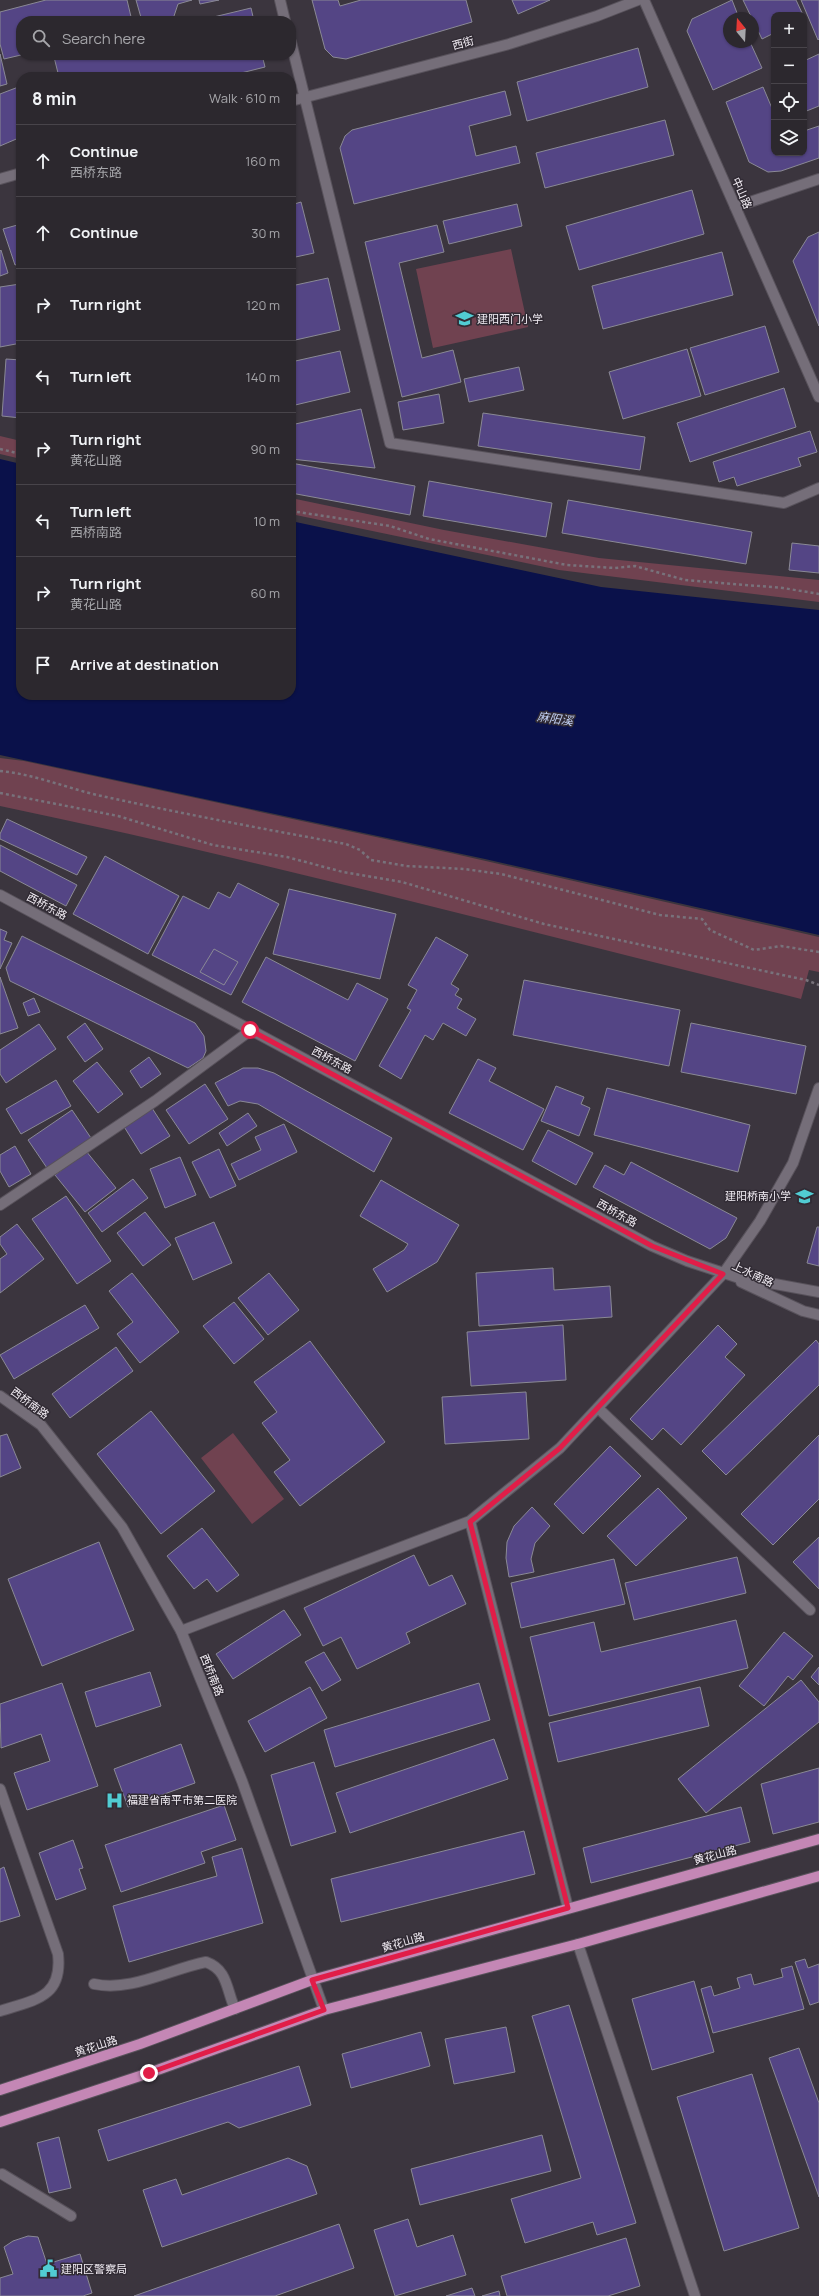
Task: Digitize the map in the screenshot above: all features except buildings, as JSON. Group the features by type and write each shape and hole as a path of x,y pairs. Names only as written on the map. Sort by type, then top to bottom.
{"main road":[{"name":"黄花山路","path":"0,2090 140,2044 312,1980 819,1839"},
{"path":"0,2122 149,2073 324,2010 578,1944 819,1876"}],"street":[{"path":"280,0 285,16"},
{"name":"西街","path":"296,100 509,44 597,16 638,0"},
{"name":"中山路","path":"644,0 819,397"},
{"path":"296,60 390,443 784,503 819,488"},
{"path":"0,179 16,174"},
{"path":"735,207 819,179"},
{"name":"西桥东路","path":"0,895 652,1246 723,1274"},
{"path":"0,1205 155,1101 250,1030"},
{"path":"181,1631 470,1522 560,1448 723,1274 760,1220 793,1163 819,1088"},
{"name":"上水南路","path":"723,1274 819,1292"},
{"name":"上水南路","path":"723,1274 803,1311 819,1315"},
{"name":"西桥南路","path":"0,1396 41,1425 122,1528 181,1631 242,1781 324,2010"},
{"path":"598,1408 810,1610"},
{"path":"470,1522 568,1908"},
{"path":"0,1789 58,1954 60,1964 57,1982 51,1989 31,2001 0,2010"},
{"path":"578,1944 695,2296"},
{"path":"94,1984 106,1987 126,1985 206,1962 216,1966 222,1972 235,2009"},
{"path":"1,2172 71,2216"}],"path":[{"path":"0,449 16,453"},
{"path":"296,512 390,526 429,539 561,564 615,568 635,566 685,580 783,588 819,594"},
{"path":"0,771 18,773 95,794 212,819 346,844 360,850 371,860 407,866 464,869 501,874 660,915 702,919 710,930 754,950 781,946 819,952"},
{"path":"0,793 118,816 213,846 287,857 343,872 402,882 544,924 806,980 819,985"}],"shaded area":[{"path":"511,249 528,327 433,348 416,269"},
{"path":"0,436 16,440 16,458 0,454"},
{"path":"296,499 444,530 599,558 819,580 819,602 559,570 296,515"},
{"path":"0,758 24,761 455,854 819,937 819,972 809,970 801,999 301,874 201,850 0,806"},
{"path":"233,1433 284,1499 252,1524 201,1458"}],"water":[{"name":"麻阳溪","path":"0,459 16,463 16,700 296,700 296,522 601,587 819,610 819,935 485,859 0,755"}],"place":[{"name":"建阳西门小学","path":"464,319"},
{"name":"建阳桥南小学","path":"804,1196"},
{"name":"福建省南平市第二医院","path":"114,1800"},
{"name":"建阳区警察局","path":"48,2269"}],"route":[{"path":"149,2073 324,2010 312,1980 568,1908 470,1522 560,1448 723,1274 686,1261 652,1246 250,1030"}]}
